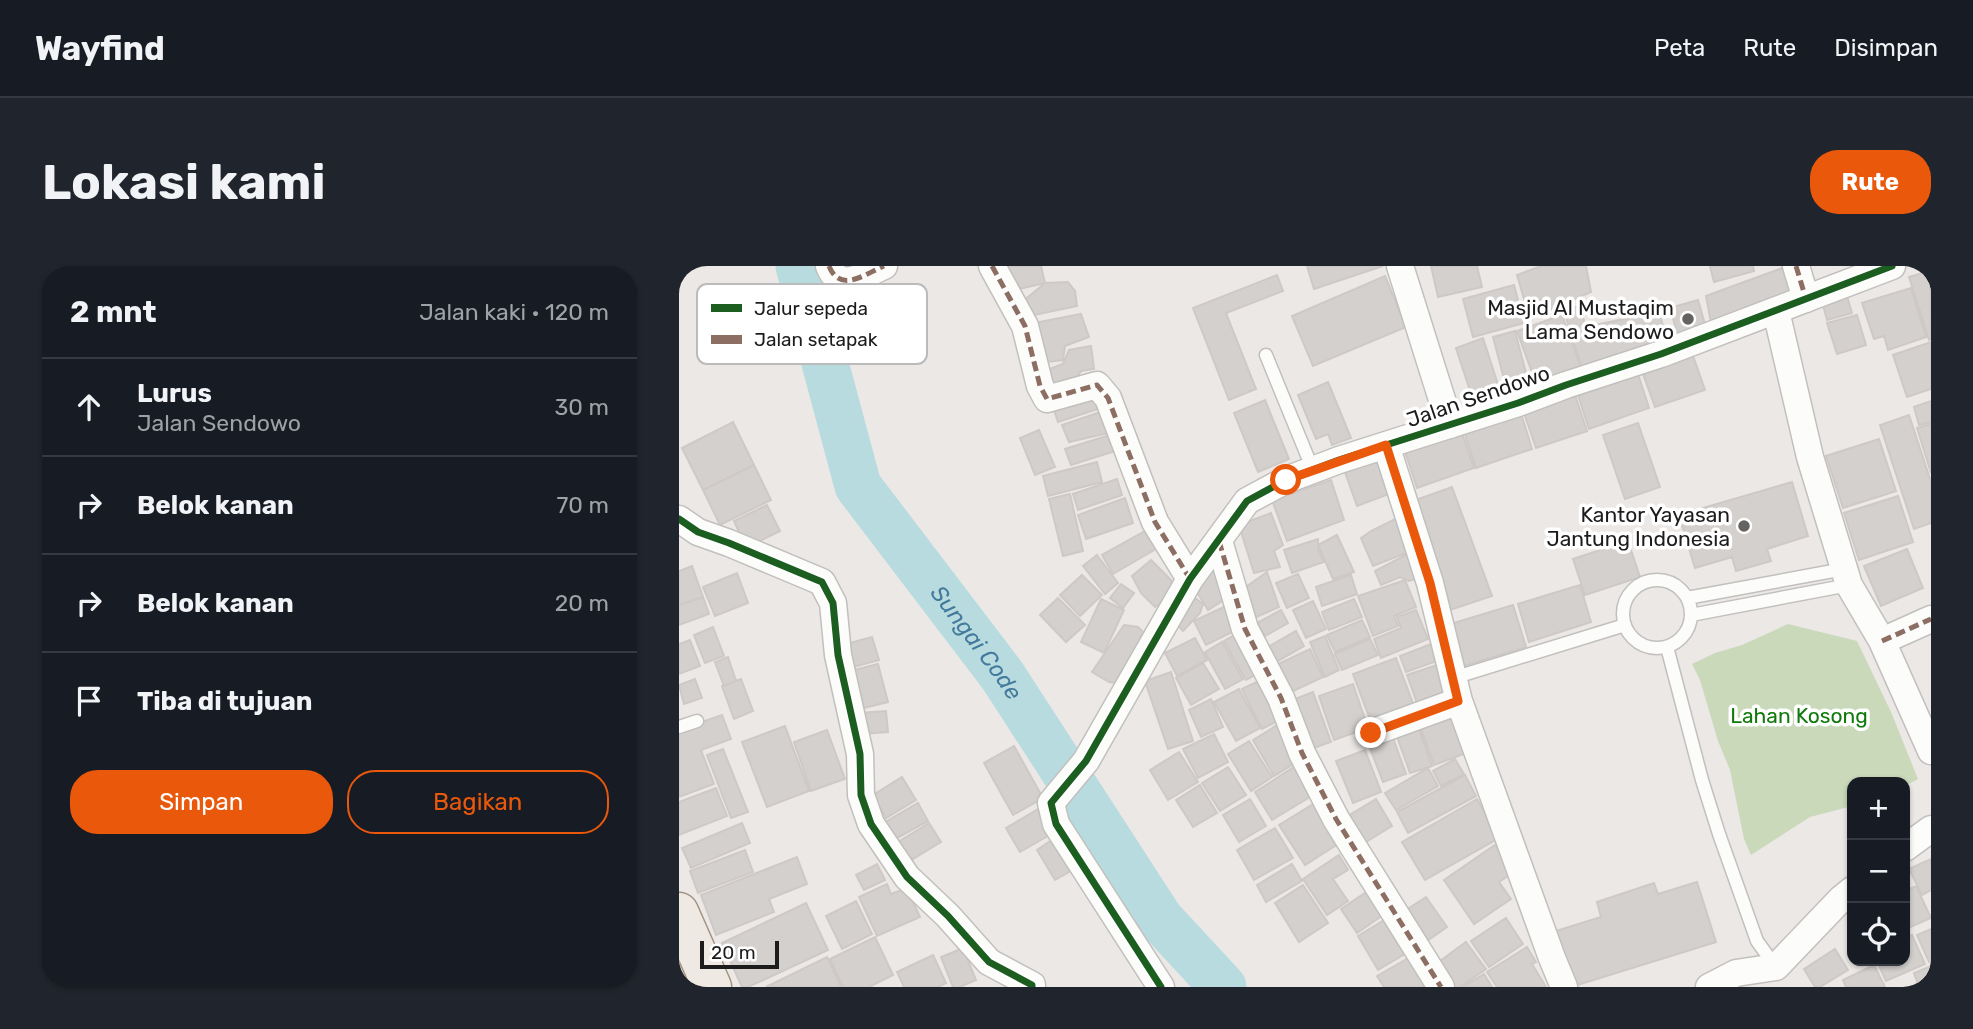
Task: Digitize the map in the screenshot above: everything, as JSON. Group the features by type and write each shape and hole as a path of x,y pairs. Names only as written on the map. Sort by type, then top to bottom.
{"main road":[{"path":"679,912 712,987"}],"street":[{"path":"829,266 840,281 850,281 884,266"},
{"path":"992,266 1025,326 1040,386 1048,399 1097,385 1108,398 1155,522 1190,579"},
{"path":"1400,266 1450,425"},
{"path":"1796,266 1806,299"},
{"name":"Jalan Sendowo","path":"1161,987 1056,824 1051,803 1086,761 1190,579 1247,501 1286,480 1313,470 1661,354 1892,266"},
{"path":"1776,311 1810,457 1846,577 1882,642 1931,751"},
{"path":"1386,445 1430,583 1456,689 1564,987"},
{"path":"679,519 698,532 823,582 832,603 838,655 860,754 861,795 871,824 907,877 948,916 989,962 1028,986"},
{"path":"1219,541 1245,629 1281,698 1302,753 1336,819 1441,987"},
{"path":"1882,642 1931,619"},
{"path":"1371,733 1456,689"},
{"path":"1910,844 1931,829"},
{"path":"1709,987 1736,973 1776,967 1847,894"}],"lane":[{"path":"1266,355 1313,470"},
{"path":"1687,598 1846,577"},
{"path":"1691,615 1846,577"},
{"path":"1668,582 1679,588 1687,598 1691,615 1689,625 1684,635 1667,647 1656,648 1636,642 1625,625 1623,612 1626,600 1633,590 1644,583 1668,582"},
{"path":"1456,689 1625,625"},
{"path":"1667,647 1719,834 1757,941 1776,967"},
{"path":"679,727 697,721"}],"green space":[{"name":"Lahan Kosong","path":"1788,624 1857,641 1891,712 1918,779 1910,783 1910,777 1847,777 1847,807 1810,817 1751,855 1744,839 1730,770 1718,741 1700,680 1692,664 1715,653 1742,645"}],"building":[{"path":"1001,266 1041,266 1045,283 1010,291"},
{"path":"1307,266 1383,266 1314,289"},
{"path":"1431,266 1477,266 1482,287 1438,297"},
{"path":"1541,266 1586,266 1591,292 1530,319 1517,275"},
{"path":"1710,266 1753,266 1754,271 1714,282"},
{"path":"1785,267 1795,292 1712,328 1706,296"},
{"path":"1930,271 1931,339 1929,340 1909,277"},
{"path":"1277,275 1283,291 1226,313 1256,389 1229,400 1193,308"},
{"path":"1385,276 1406,327 1313,366 1292,316"},
{"path":"1068,282 1075,291 1077,306 1030,316 1021,303 1045,283"},
{"path":"1514,285 1524,323 1473,337 1463,299"},
{"path":"1844,286 1852,313 1827,320 1820,294"},
{"path":"1911,288 1926,337 1888,350 1884,336 1874,339 1862,303"},
{"name":"Masjid Al Mustaqim Lama Sendowo","path":"1698,300 1707,331 1679,339 1670,308"},
{"path":"1581,305 1585,327 1659,312 1669,346 1583,373 1564,311"},
{"path":"1081,314 1089,337 1065,346 1063,360 1039,363 1034,323"},
{"path":"1562,315 1582,370 1537,386 1517,331"},
{"path":"1857,315 1866,345 1837,354 1827,323"},
{"path":"1515,331 1531,392 1509,398 1493,337"},
{"path":"1483,338 1503,400 1476,409 1456,348"},
{"path":"1931,342 1931,389 1907,397 1893,355"},
{"path":"1091,346 1094,369 1081,371 1077,378 1047,393 1041,372 1063,364 1069,350"},
{"path":"1692,353 1705,390 1655,407 1642,371"},
{"path":"1637,371 1649,408 1589,429 1577,392"},
{"path":"1328,382 1351,438 1332,445 1328,434 1316,439 1298,395"},
{"path":"1099,387 1107,406 1058,422 1052,404"},
{"path":"1573,389 1587,431 1536,448 1522,407"},
{"path":"1265,400 1289,459 1258,472 1234,413"},
{"path":"1931,401 1931,422 1919,425 1914,407"},
{"path":"1109,409 1117,431 1069,442 1062,425"},
{"path":"1520,410 1532,449 1476,468 1463,428"},
{"path":"1909,415 1931,482 1931,523 1914,529 1880,425"},
{"path":"733,422 754,465 703,490 682,448"},
{"path":"1638,423 1660,487 1625,499 1603,435"},
{"path":"1931,424 1931,473 1917,428"},
{"path":"1039,430 1055,467 1035,475 1020,438"},
{"path":"1461,430 1474,468 1417,488 1404,449"},
{"path":"1113,434 1118,450 1071,465 1065,449"},
{"path":"1879,439 1896,491 1843,508 1826,456"},
{"path":"1385,458 1397,491 1357,506 1345,472"},
{"path":"1097,462 1102,482 1048,496 1043,476"},
{"path":"754,465 771,500 720,525 703,490"},
{"path":"1117,479 1122,495 1078,510 1073,494"},
{"path":"1331,480 1344,520 1287,541 1272,500"},
{"name":"Kantor Yayasan Jantung Indonesia","path":"1792,482 1808,536 1767,549 1771,561 1736,571 1732,557 1695,568 1679,515"},
{"path":"1452,487 1492,596 1447,611 1407,503"},
{"path":"1070,494 1083,551 1063,556 1049,499"},
{"path":"1898,496 1913,542 1859,560 1844,513"},
{"path":"1125,498 1133,523 1086,539 1078,515"},
{"path":"767,505 780,531 746,548 734,521"},
{"path":"1271,513 1283,545 1274,551 1280,567 1254,573 1239,525"},
{"path":"1399,517 1416,549 1373,566 1361,538"},
{"path":"1145,531 1156,549 1113,574 1102,555"},
{"path":"1337,535 1354,572 1333,579 1318,545"},
{"path":"1318,539 1318,550 1324,562 1292,573 1284,550"},
{"path":"1628,541 1640,577 1585,595 1573,559"},
{"path":"1907,549 1923,588 1881,606 1864,566"},
{"path":"1413,551 1421,566 1413,573 1415,579 1409,581 1400,577 1381,585 1375,571"},
{"path":"1097,555 1118,583 1105,594 1083,566"},
{"path":"1222,559 1233,594 1208,610 1192,584"},
{"path":"1151,560 1171,580 1171,590 1166,599 1155,607 1141,593 1132,576"},
{"path":"692,566 703,597 679,605 679,571"},
{"path":"1267,572 1279,607 1252,619 1240,591"},
{"path":"737,573 748,603 715,616 703,587"},
{"path":"1298,574 1309,598 1287,608 1276,583"},
{"path":"1082,575 1102,595 1080,616 1060,595"},
{"path":"1351,575 1357,594 1322,606 1316,587"},
{"path":"1405,580 1416,607 1394,616 1398,626 1373,636 1358,596"},
{"path":"1121,584 1134,593 1123,608 1110,598"},
{"path":"1580,585 1591,622 1529,642 1518,604"},
{"path":"1188,593 1203,604 1200,613 1183,631 1171,618"},
{"path":"703,597 709,614 679,625 679,605"},
{"path":"1058,598 1085,625 1066,642 1040,615"},
{"path":"1101,599 1124,610 1104,653 1081,642"},
{"path":"1354,599 1362,617 1329,630 1322,612"},
{"path":"1313,601 1326,629 1306,638 1293,610"},
{"path":"1228,605 1240,628 1206,645 1194,621"},
{"path":"1513,605 1526,647 1464,666 1451,624"},
{"path":"1281,610 1288,623 1265,636 1257,623"},
{"path":"1416,610 1428,639 1381,658 1374,639 1401,628 1397,617"},
{"path":"1362,620 1370,637 1335,652 1327,635"},
{"path":"1124,625 1138,627 1146,635 1124,684 1109,682 1092,672"},
{"path":"713,627 724,656 705,663 694,635"},
{"path":"1243,630 1264,670 1246,680 1224,641"},
{"path":"1296,631 1304,646 1276,662 1268,647"},
{"path":"1325,636 1339,670 1325,677 1310,642"},
{"path":"872,637 879,660 849,668 843,645"},
{"path":"1195,638 1207,660 1177,676 1165,653"},
{"path":"1370,639 1378,655 1342,670 1335,654"},
{"path":"690,640 700,666 679,674 679,644"},
{"path":"1222,642 1243,679 1225,689 1205,652"},
{"path":"1431,644 1437,661 1406,672 1400,656"},
{"path":"1310,649 1323,677 1287,694 1274,666"},
{"path":"728,657 736,681 724,686 715,662"},
{"path":"1396,658 1414,706 1371,722 1353,674"},
{"path":"1203,663 1219,689 1191,705 1176,678"},
{"path":"878,664 888,702 860,709 850,671"},
{"path":"1437,665 1448,695 1418,706 1407,675"},
{"path":"1171,672 1193,741 1168,749 1145,681"},
{"path":"1265,678 1285,717 1262,729 1242,689"},
{"path":"695,679 702,698 684,704 679,685"},
{"path":"741,679 753,711 734,719 722,686"},
{"path":"1353,684 1368,728 1334,740 1319,696"},
{"path":"1239,689 1260,728 1236,741 1214,702"},
{"path":"1313,692 1331,742 1305,751 1287,702"},
{"path":"1211,699 1223,727 1201,737 1189,710"},
{"path":"886,711 888,732 861,734 859,713"},
{"path":"1449,712 1464,754 1434,765 1419,723"},
{"path":"722,715 731,739 701,750 714,784 679,797 679,730"},
{"path":"1417,723 1432,766 1410,773 1395,731"},
{"path":"1279,724 1300,760 1274,776 1253,740"},
{"path":"785,726 809,791 767,807 742,742"},
{"path":"827,730 845,779 811,791 794,742"},
{"path":"1214,734 1228,762 1198,778 1183,749"},
{"path":"1392,735 1406,774 1383,782 1368,743"},
{"path":"1249,741 1272,777 1251,791 1228,754"},
{"path":"1014,746 1043,798 1013,815 984,763"},
{"path":"723,749 748,812 731,818 707,755"},
{"path":"1365,750 1381,792 1353,803 1336,761"},
{"path":"1179,752 1198,782 1168,800 1150,770"},
{"path":"1455,759 1464,774 1441,786 1433,771"},
{"path":"1297,765 1315,794 1272,820 1255,792"},
{"path":"1228,767 1246,795 1220,811 1202,783"},
{"path":"1428,768 1438,786 1396,810 1385,793"},
{"path":"1465,775 1476,796 1408,833 1397,812"},
{"path":"902,777 916,800 886,818 873,795"},
{"path":"1200,785 1217,813 1193,827 1176,800"},
{"path":"716,788 727,816 679,835 679,802"},
{"path":"1250,799 1266,826 1239,842 1223,815"},
{"path":"1376,799 1392,826 1358,847 1341,820"},
{"path":"1477,799 1499,838 1425,880 1402,842"},
{"path":"918,803 928,821 890,842 880,825"},
{"path":"1313,804 1338,844 1305,865 1279,825"},
{"path":"1038,809 1053,833 1020,852 1006,828"},
{"path":"742,823 750,843 691,868 682,848"},
{"path":"929,823 941,842 905,864 893,845"},
{"path":"1275,828 1293,858 1254,880 1237,850"},
{"path":"1052,840 1071,871 1055,880 1037,850"},
{"path":"1495,845 1514,872 1499,882 1511,899 1474,924 1444,880"},
{"path":"745,850 753,872 698,893 690,871"},
{"path":"1339,855 1348,870 1333,879 1348,901 1327,915 1303,879"},
{"path":"797,857 807,884 769,899 774,912 716,935 701,895"},
{"path":"1931,859 1931,890 1922,895 1910,869"},
{"path":"877,864 885,880 864,890 856,875"},
{"path":"1292,864 1302,881 1266,902 1257,885"},
{"path":"1697,882 1716,942 1571,987 1553,932 1601,917 1597,902 1654,883 1658,894"},
{"path":"887,884 891,894 907,888 920,917 877,936 859,897"},
{"path":"1303,885 1328,923 1299,942 1275,903"},
{"path":"1377,885 1393,908 1357,933 1341,909"},
{"path":"1916,886 1931,918 1910,927 1910,903 1910,889"},
{"path":"1426,897 1447,927 1424,943 1403,912"},
{"path":"856,901 872,934 842,949 826,916"},
{"path":"806,903 828,950 748,987 742,987 722,943"},
{"path":"1394,914 1415,948 1378,970 1358,936"},
{"path":"1506,918 1523,944 1489,967 1471,941"},
{"path":"1931,929 1931,961 1929,962 1917,935"},
{"path":"1912,935 1925,964 1886,981 1879,966 1910,966"},
{"path":"875,937 893,975 869,987 843,987 830,959"},
{"path":"1466,942 1486,969 1460,987 1453,987 1436,964"},
{"path":"1527,947 1536,962 1532,964 1546,987 1497,987 1487,972"},
{"path":"963,948 976,980 953,987 941,957"},
{"path":"1835,949 1848,970 1820,987 1815,987 1804,969"},
{"path":"1417,953 1437,987 1384,987 1377,976"},
{"path":"933,955 946,983 938,987 904,987 897,972"},
{"path":"827,957 841,987 766,987"},
{"path":"1874,966 1885,987 1846,987 1843,980"},
{"path":"1931,966 1931,987 1919,987 1914,973"},
{"path":"1484,974 1492,987 1463,987"}],"waterway":[{"name":"Sungai Code","path":"799,266 804,284"},
{"name":"Sungai Code","path":"825,364 858,486 1002,675 1160,919 1223,987"}],"marked path":[{"path":"829,266 840,279 846,280 853,280 884,266"},
{"path":"992,266 1025,326 1040,386 1047,399 1097,385 1108,398 1155,522 1190,579"},
{"path":"1796,266 1806,299"},
{"path":"1219,541 1245,629 1281,698 1302,753 1336,819 1441,987"},
{"path":"1882,641 1931,619"}],"cycle path":[{"path":"1161,987 1056,824 1051,803 1086,761 1190,579 1247,501 1286,480 1339,460 1661,354 1892,266"},
{"path":"679,519 698,532 822,582 833,603 838,655 860,754 861,795 871,824 907,877 948,916 989,962 1032,987"}],"place":[{"name":"Masjid Al Mustaqim Lama Sendowo","path":"1688,319"},
{"name":"Kantor Yayasan Jantung Indonesia","path":"1744,526"}],"route":[{"path":"1286,480 1386,445 1430,583 1458,701 1371,733"}]}
